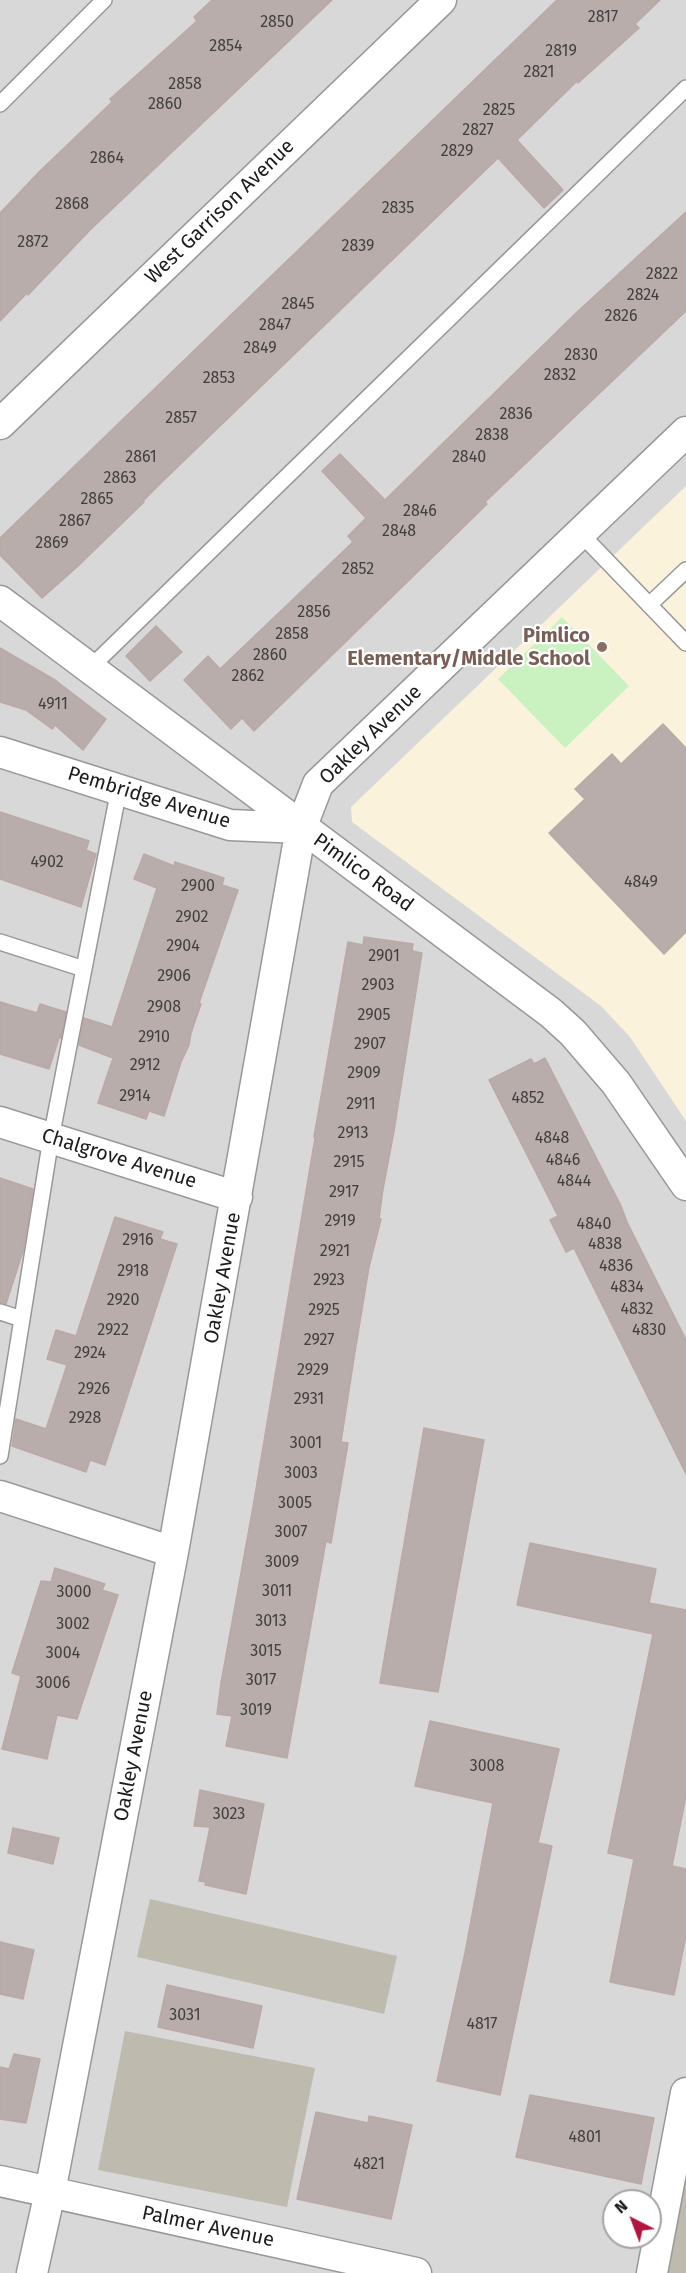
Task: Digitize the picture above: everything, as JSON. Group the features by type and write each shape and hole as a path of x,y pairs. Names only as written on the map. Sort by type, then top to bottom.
{"street":[{"name":"West Garrison Avenue","path":"0,424 441,0"},
{"name":"Oakley Avenue","path":"32,2273 50,2192 173,1552 301,828 318,784 686,432"},
{"name":"Pimlico Road","path":"0,601 513,985 573,1033 616,1083 686,1185"},
{"name":"Pembridge Avenue","path":"0,752 230,825 301,828"},
{"name":"Chalgrove Avenue","path":"0,1122 237,1197"},
{"path":"0,1496 173,1552"},
{"path":"652,2273 686,2093"},
{"name":"Palmer Avenue","path":"0,2181 416,2273"}],"lane":[{"path":"0,104 104,0"},
{"path":"90,668 686,88"},
{"path":"580,533 686,643"},
{"path":"650,605 686,570"},
{"path":"0,1456 51,1138 119,789"},
{"path":"0,942 84,969"},
{"path":"0,1312 22,1319"}],"shaded area":[{"path":"0,0 686,0 686,2273 0,2273"},
{"name":"Pimlico Elementary/Middle School","path":"686,486 686,1121 630,1037 601,1006 352,822 351,807"},
{"path":"150,1899 397,1956 384,2014 137,1957"},
{"path":"125,2031 315,2068 287,2207 98,2170"},
{"path":"686,2154 686,2273 662,2273"}],"green space":[{"path":"562,617 629,686 565,748 498,679"}],"building":[{"path":"212,0 332,0 90,230 0,321 0,213 112,102 110,99 197,21 194,17"},
{"path":"557,0 660,0 635,24 639,28 578,83 577,81 517,140 563,190 544,208 498,158 77,567 42,598 0,555 0,538"},
{"path":"686,212 686,311 485,502 487,504 254,731 242,718 231,729 184,680 208,656 220,669 353,542 348,536 366,518 322,471 340,454 385,500 576,313"},
{"path":"156,626 182,652 150,681 126,656"},
{"path":"0,648 55,680 106,719 83,750 55,725 52,729 26,710 0,702"},
{"path":"663,724 686,748 686,932 664,954 549,833 585,799 575,789 612,754 621,764"},
{"path":"0,812 89,841 86,850 96,854 81,907 0,879"},
{"path":"144,854 174,866 175,862 224,878 222,885 238,890 199,1003 201,1004 189,1045 181,1062 164,1116 149,1111 146,1119 98,1103 113,1058 79,1045 84,1018 112,1027 157,888 134,879"},
{"path":"364,937 413,944 412,951 422,953 383,1189 379,1219 381,1219 369,1267 341,1442 348,1443 331,1543 326,1541 287,1758 226,1746 232,1716 217,1714 348,942 363,945"},
{"path":"0,1002 37,1013 40,1004 66,1012 61,1038 59,1038 49,1069 0,1054"},
{"path":"545,1058 686,1340 686,1474 574,1248 566,1252 550,1220 558,1216 489,1080 531,1059 534,1064"},
{"path":"0,1178 33,1189 23,1251 6,1304 0,1302"},
{"path":"115,1217 163,1232 160,1239 177,1244 105,1465 90,1460 86,1472 12,1446 16,1419 46,1429 67,1365 47,1359 56,1330 76,1336"},
{"path":"424,1428 484,1440 438,1692 380,1683"},
{"path":"530,1543 656,1569 649,1603 686,1610 686,1796 672,1866 686,1869 686,1936 674,1995 610,1982 634,1859 608,1853 653,1634 517,1605"},
{"path":"55,1568 105,1584 102,1590 118,1595 77,1719 57,1715 47,1759 2,1749 21,1676 12,1673 41,1581 51,1582"},
{"path":"430,1721 559,1749 538,1843 552,1846 500,2095 437,2081 465,1953 493,1803 415,1786"},
{"path":"200,1790 264,1804 246,1894 205,1885 206,1882 199,1881 210,1827 194,1826"},
{"path":"13,1828 59,1838 53,1864 8,1853"},
{"path":"0,1942 34,1950 23,1999 0,1994"},
{"path":"167,1985 262,2006 253,2048 158,2027"},
{"path":"14,2054 40,2059 26,2123 0,2119 0,2067 9,2069"},
{"path":"530,2095 654,2118 641,2184 516,2157"},
{"path":"316,2112 368,2123 369,2116 412,2125 391,2219 297,2199"}],"place":[{"name":"Pimlico Elementary/Middle School","path":"602,647"}]}
